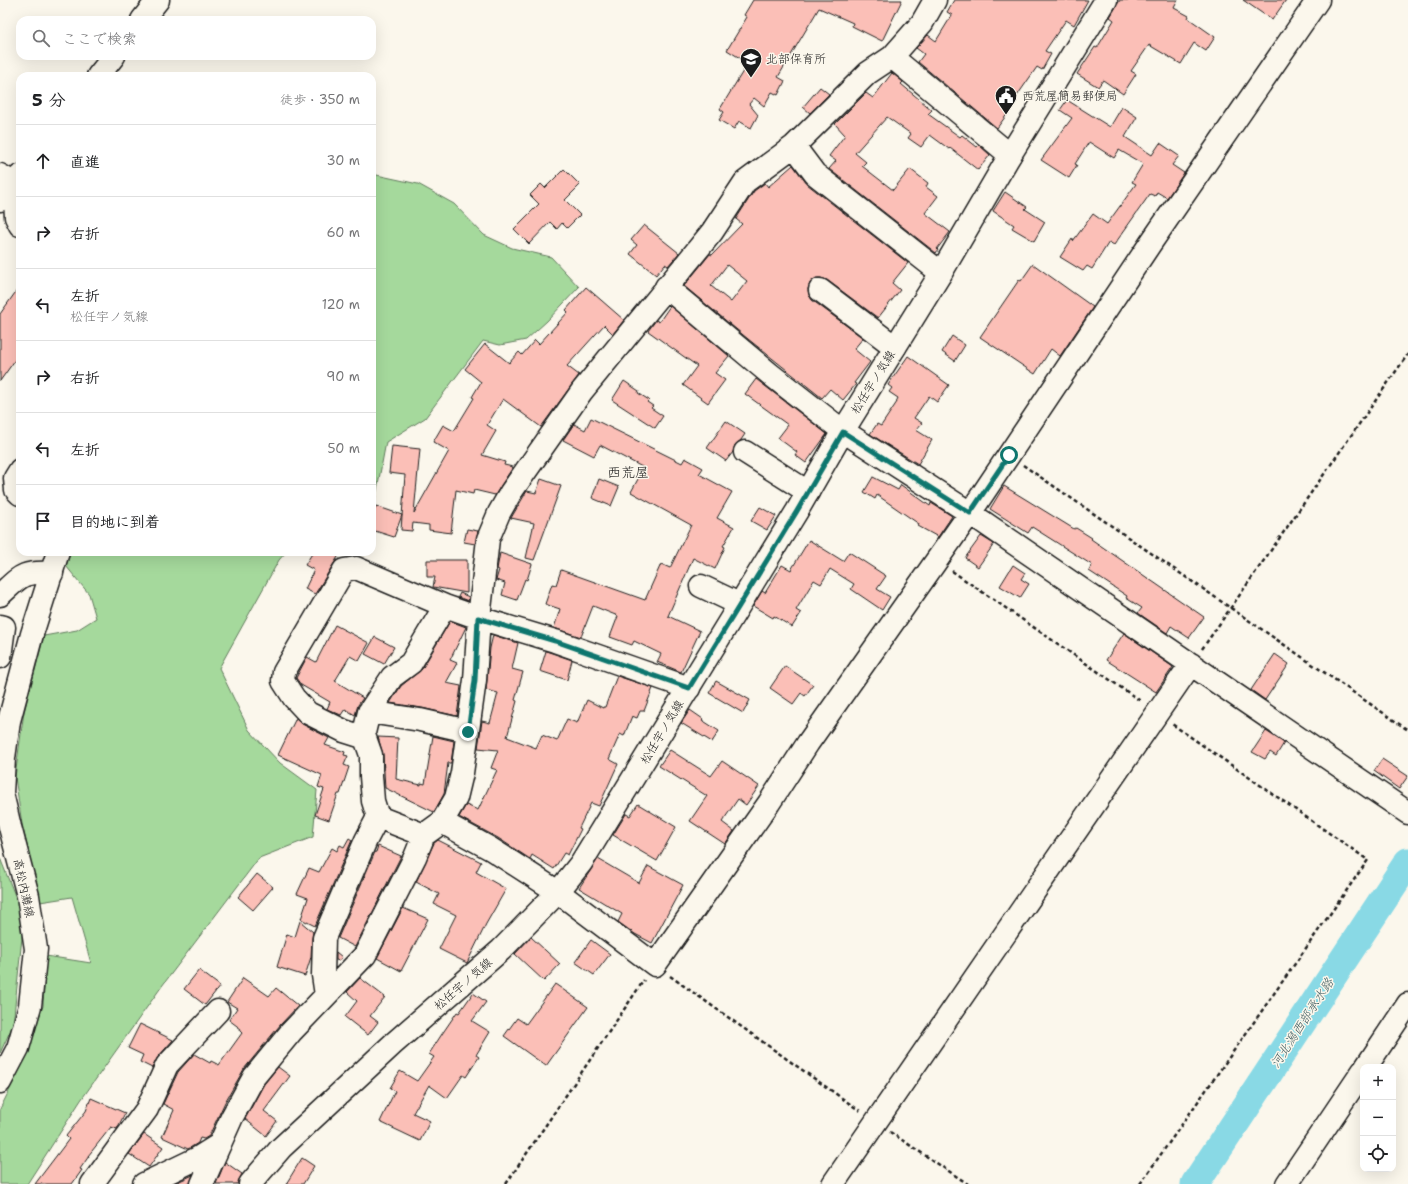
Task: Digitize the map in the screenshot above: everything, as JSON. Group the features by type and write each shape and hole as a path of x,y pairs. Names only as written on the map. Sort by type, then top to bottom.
{"street":[{"path":"145,16 158,0"},
{"path":"202,1184 232,1117 254,1077 290,1032 365,955 415,857 424,835 442,822 456,798 462,773 475,680 478,618 488,539 511,492 582,392 712,232 745,182 794,146 868,73 892,57 922,23 935,0"},
{"name":"松任宇ノ気線","path":"250,1184 281,1148 393,1044 501,950 558,892 582,863 941,273 1010,155 1106,0"},
{"path":"442,822 491,849 558,892 655,965 769,803 808,743 970,513 1150,244 1318,0"},
{"path":"892,57 1010,155"},
{"path":"101,72 111,60"},
{"path":"794,146 815,174 941,273"},
{"path":"0,200 11,178"},
{"path":"11,178 16,217"},
{"path":"666,287 770,374 843,432 970,513 1406,812"},
{"path":"820,290 895,347"},
{"path":"745,452 808,492"},
{"path":"16,476 16,490"},
{"name":"高松内灘線","path":"0,1082 18,1048 30,1006 36,949 28,896 2,793 2,751 32,634 57,556"},
{"path":"326,995 323,975 324,938 366,840 378,817 373,801 370,776 370,755 365,738 344,731 308,713 294,698 283,681 284,672 344,570 356,568 445,606 478,618 555,641 689,688"},
{"path":"0,595 22,576 36,572 52,573"},
{"path":"701,586 739,604"},
{"path":"363,737 369,712 392,677 411,663 445,606"},
{"path":"0,626 4,627 0,657"},
{"path":"833,1184 1191,664"},
{"path":"369,712 420,720 468,732"},
{"path":"378,817 424,835"},
{"path":"1368,1064 1408,1004"},
{"path":"92,1184 147,1109 167,1065 218,1011"},
{"path":"1287,1184 1360,1075"},
{"path":"144,1184 196,1159 220,1144"}],"path":[{"path":"1191,664 1408,354"},
{"path":"1009,455 1408,730"},
{"path":"937,561 1368,860 1140,1184"},
{"path":"506,1184 655,965 875,1122 968,1184"}],"green space":[{"path":"376,175 418,184 454,204 484,235 512,248 551,257 579,287 547,321 526,340 500,345 483,341 425,418 386,442 376,495"},
{"path":"70,556 282,556 219,668 249,730 280,763 317,790 313,837 259,858 162,986 81,1100 27,1184 0,1184 0,1109 24,1061 43,1006 46,956 91,963 72,897 40,902 22,824 15,777 24,712 44,636 77,630 96,618 89,594 66,566"},
{"path":"0,858 24,918 13,1025 0,1053"}],"building":[{"path":"753,0 902,0 882,41 852,26 853,23 819,8 778,77 785,81 778,95 772,92 764,106 754,98 749,104 758,115 751,128 739,121 734,129 719,120 724,112 720,109 748,63 727,50 747,17 744,15"},
{"path":"954,0 1088,0 1074,25 1066,20 1045,51 1051,54 1042,70 1037,67 1012,103 1014,105 997,128 918,62 924,54 916,48 928,35 936,41 952,15 947,12"},
{"path":"1120,0 1178,0 1174,8 1189,16 1188,18 1215,37 1206,51 1194,43 1181,64 1149,45 1131,71 1136,74 1123,94 1103,80 1098,87 1077,74 1095,47 1097,48 1114,20 1110,17"},
{"path":"1243,0 1286,0 1272,20"},
{"path":"892,73 903,82 901,84 932,110 928,114 960,137 962,135 977,147 979,145 990,155 978,170 950,148 949,149 930,135 921,147 908,138 911,134 887,117 855,153 866,162 862,166 893,190 910,169 928,183 926,187 938,196 925,213 950,232 937,249 938,250 936,253 829,169 836,161 829,156 845,135 835,124 866,93 873,98"},
{"path":"820,87 829,94 810,113 803,107"},
{"path":"1067,100 1110,127 1122,107 1137,117 1125,137 1152,155 1160,143 1179,156 1172,165 1184,173 1167,198 1157,192 1155,196 1150,194 1114,245 1109,242 1092,269 1087,266 1083,271 1060,257 1072,239 1073,241 1093,214 1107,224 1136,184 1132,182 1143,164 1119,150 1114,158 1089,142 1075,164 1077,165 1069,178 1041,160 1072,118 1060,110"},
{"path":"793,165 807,184 908,263 892,283 900,290 878,318 827,280 816,278 810,283 808,289 812,300 863,338 854,349 870,362 854,383 856,384 843,400 830,389 822,398 684,286 710,254 712,255 742,224 736,219 754,191 765,183 768,187","holes":["727,265 747,281 731,302 711,286"]},
{"path":"564,169 580,185 565,200 580,215 567,228 562,223 557,229 550,222 529,244 514,229 539,204 530,195 541,184 545,188"},
{"path":"1005,192 1027,207 1025,209 1045,222 1034,241 1012,228 1014,225 993,211"},
{"path":"644,225 679,253 668,266 665,264 656,275 630,254 637,245 631,240"},
{"path":"1033,264 1093,307 1060,356 1051,349 1035,374 980,337 1019,280 1021,281"},
{"path":"586,287 624,320 613,334 604,325 567,366 579,375 541,427 503,399 487,425 496,431 482,455 505,462 504,465 513,467 495,495 474,490 473,494 456,490 451,533 429,530 429,525 413,523 412,531 401,530 405,475 389,473 392,446 420,449 414,513 449,451 433,442 443,425 454,431 474,398 472,397 481,382 465,369 485,344 509,363 519,352 522,355 535,340 539,344 568,312 566,310"},
{"path":"16,292 16,359 0,381 0,314"},
{"path":"670,306 729,356 715,373 725,380 708,403 683,385 697,366 648,331 656,320 659,322"},
{"path":"952,336 965,345 955,361 942,352"},
{"path":"908,356 949,385 937,402 929,396 914,418 922,423 916,430 932,440 918,464 870,434 877,424 881,426 897,402 898,398 889,392 892,388 888,385"},
{"path":"756,379 827,434 806,463 795,455 797,452 778,438 788,425 745,394"},
{"path":"624,381 639,391 638,393 649,400 647,402 653,406 651,408 663,416 655,428 612,400"},
{"path":"591,418 682,463 685,458 703,468 699,474 732,492 717,518 734,527 723,546 725,547 715,569 693,558 668,616 700,631 681,672 657,662 661,654 634,641 632,645 610,637 618,616 593,606 581,637 554,628 560,609 545,604 552,584 556,585 561,570 645,600 661,564 670,568 691,525 631,492 644,468 600,445 594,456 563,440 574,424 585,430"},
{"path":"726,421 745,434 735,445 733,452 726,461 707,448"},
{"path":"873,477 898,490 901,485 930,506 931,503 952,516 938,537 918,526 919,524 877,495 875,499 864,492"},
{"path":"541,479 561,486 534,560 526,558 534,523 511,518 527,491 536,493"},
{"path":"599,479 619,487 611,506 592,498"},
{"path":"1004,486 1074,529 1076,528 1092,538 1091,539 1204,617 1189,638 1171,626 1167,633 1138,613 1142,608 1126,598 1127,596 1089,571 1092,565 1032,527 1028,533 990,509"},
{"path":"376,506 402,515 394,537 376,531"},
{"path":"760,507 776,516 767,530 751,521"},
{"path":"467,529 478,531 475,544 464,542"},
{"path":"981,536 994,544 978,567 965,558"},
{"path":"809,540 843,561 849,552 886,576 877,589 890,597 882,610 851,589 854,584 830,569 821,584 814,580 796,610 801,613 792,627 753,606 762,591 765,593 782,565 791,570"},
{"path":"500,553 532,564 527,580 525,579 517,600 502,595 505,583 496,580 499,570 497,569"},
{"path":"311,556 339,556 315,594 305,589 314,570 305,565"},
{"path":"427,560 467,560 467,593 433,587 435,577 427,577"},
{"path":"1013,565 1025,573 1021,579 1029,584 1020,598 1000,586"},
{"path":"460,593 469,597 468,601 458,597"},
{"path":"450,621 466,627 450,660 457,663 446,683 461,686 457,716 390,703 401,686 422,669"},
{"path":"335,625 369,643 359,661 350,656 335,681 363,698 358,705 355,715 345,709 341,715 327,709 330,702 301,685 296,678 307,657 316,662"},
{"path":"1124,633 1173,667 1156,692 1106,660"},
{"path":"493,635 518,643 512,669 523,672 507,737 536,748 542,735 557,741 567,719 577,723 587,700 603,708 605,707 617,676 653,688 644,711 640,711 637,718 632,716 624,736 620,734 609,759 618,764 599,806 591,803 579,828 581,829 568,855 564,853 554,869 532,855 530,859 498,838 459,817 466,805 478,810 497,770 491,768 498,750 478,748 482,721 490,723 498,693 486,690 490,648"},
{"path":"375,637 394,647 384,664 365,654"},
{"path":"546,651 572,660 567,680 540,671"},
{"path":"1275,654 1289,664 1265,700 1251,690"},
{"path":"785,666 813,685 805,696 801,693 793,704 770,688"},
{"path":"716,681 750,700 743,713 709,693"},
{"path":"690,710 719,731 712,742 681,723"},
{"path":"296,718 302,724 329,738 325,745 345,752 344,755 348,756 344,765 349,767 329,820 315,815 324,789 318,787 322,775 278,755"},
{"path":"1266,731 1284,743 1276,756 1270,752 1265,759 1252,752"},
{"path":"433,736 454,741 451,763 448,763 444,794 434,812 385,788 383,755 378,737 398,738 396,779 421,785 421,783 425,784"},
{"path":"670,750 711,776 722,761 759,786 746,805 738,799 722,822 734,831 725,844 690,821 707,796 659,766"},
{"path":"1382,759 1408,776 1399,789 1374,771"},
{"path":"638,804 676,827 657,861 613,835 626,814 630,816"},
{"path":"349,838 352,840 315,926 301,919 308,898 297,894 309,868 319,872 332,848 337,851 340,845 344,847"},
{"path":"438,840 481,862 476,872 506,889 486,924 467,963 439,949 456,915 434,904 439,894 416,882 434,843"},
{"path":"378,846 401,856 355,947 338,938"},
{"path":"598,859 639,883 648,866 683,885 652,943 635,934 618,922 622,914 579,888"},
{"path":"257,874 273,887 253,910 238,897"},
{"path":"403,908 428,919 401,971 377,958"},
{"path":"300,921 313,932 311,957 305,976 277,967 287,934 295,937"},
{"path":"531,937 560,964 544,981 515,954"},
{"path":"591,940 610,954 594,975 575,962"},
{"path":"336,952 342,957 339,961 336,960"},
{"path":"199,970 220,986 205,1005 184,989"},
{"path":"243,978 269,996 276,988 298,1006 244,1069 225,1102 209,1136 204,1139 200,1138 198,1143 188,1149 162,1137 174,1110 163,1104 178,1072 194,1054 210,1063 211,1061 219,1065 242,1033 240,1031 241,1029 229,1020 237,1008 227,1002"},
{"path":"360,978 385,997 370,1016 378,1022 368,1035 345,1017 357,1001 347,992"},
{"path":"555,984 588,1007 546,1066 504,1036 517,1018 526,1024"},
{"path":"473,993 486,1002 472,1021 490,1032 476,1055 479,1057 466,1077 463,1075 447,1098 429,1085 413,1113 430,1121 420,1141 380,1122 395,1091 390,1088 400,1071 417,1081 434,1057 429,1054 457,1012 459,1013"},
{"path":"140,1024 173,1040 158,1057 152,1068 140,1062 143,1055 128,1048"},
{"path":"278,1067 290,1076 264,1111 277,1121 266,1136 245,1119 264,1084"},
{"path":"91,1098 125,1113 117,1129 111,1127 88,1156 80,1169 82,1170 72,1184 35,1184 69,1139 66,1136 86,1111"},
{"path":"144,1134 163,1147 149,1167 129,1154"},
{"path":"302,1158 314,1166 303,1184 286,1184"},
{"path":"225,1162 242,1174 237,1184 216,1184"},
{"path":"193,1175 190,1184 173,1184"}],"waterway":[{"name":"河北潟西部承水路","path":"1195,1184 1408,862"}],"place":[{"name":"北部保育所","path":"751,78"},
{"name":"西荒屋簡易郵便局","path":"1006,116"}],"district":[{"name":"西荒屋","path":"628,472"}],"route":[{"path":"468,732 475,680 478,618 555,641 689,688 797,511 843,432 970,513 1009,455"}]}
